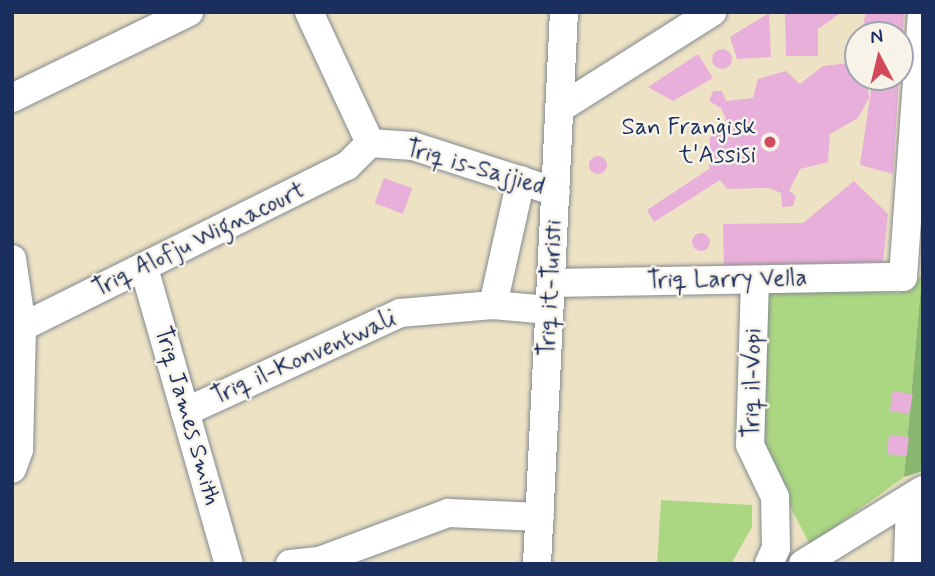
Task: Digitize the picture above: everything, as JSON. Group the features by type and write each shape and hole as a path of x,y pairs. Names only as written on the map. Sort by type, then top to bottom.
{"street":[{"path":"12,98 189,12"},
{"name":"Triq is-Sajjied","path":"309,12 370,144 413,146 556,192"},
{"name":"Triq it-Turisti","path":"537,564 562,107 564,12"},
{"path":"562,107 712,12"},
{"name":"Triq Larry Vella","path":"550,296 755,280 904,277 922,12"},
{"name":"Triq Alofju Wignacourt","path":"22,327 347,166 370,144"},
{"name":"Triq it-Turisti","path":"493,305 522,180"},
{"path":"12,259 22,327 19,450 12,469"},
{"name":"Triq James Smith","path":"144,268 185,412 235,563"},
{"name":"Triq il-Vopi","path":"755,280 750,445 775,497 776,548 769,564"},
{"name":"Triq il-Konventwali","path":"185,412 400,313 493,305 550,296"},
{"path":"803,564 917,495"},
{"path":"908,564 917,495"},
{"path":"290,564 319,561 448,513 540,517"}],"green space":[{"path":"922,275 904,477 810,545 770,467 762,429 763,287 899,293"},
{"path":"922,275 923,471 904,477"},
{"path":"661,500 752,505 752,527 731,564 657,564"}],"building":[{"path":"785,12 842,12 818,29 818,56 786,56"},
{"path":"866,12 904,12 903,21 864,21"},
{"path":"769,13 771,57 737,59 730,37"},
{"path":"722,49 729,52 732,59 729,66 722,69 715,66 712,59 715,52"},
{"path":"698,54 713,78 673,101 648,87"},
{"name":"San Franġisk t'Assisi","path":"844,64 844,91 868,91 869,98 858,118 830,134 828,162 800,169 789,191 796,196 793,206 782,207 781,193 769,188 727,189 720,180 654,222 647,210 709,169 710,138 726,119 721,108 709,101 713,91 722,91 726,101 753,98 758,79 786,71 800,84 823,66"},
{"path":"871,91 898,91 893,174 860,165"},
{"path":"598,156 604,159 607,165 604,171 598,174 592,171 589,165 592,159"},
{"path":"384,178 412,188 403,214 375,203"},
{"path":"854,181 888,214 883,262 724,265 723,224 803,223"},
{"path":"701,233 707,236 710,242 707,248 701,251 695,248 692,242 695,236"},
{"path":"893,391 913,394 910,414 890,411"},
{"path":"889,435 909,437 907,456 887,454"}],"place":[{"name":"San Franġisk t'Assisi","path":"770,142"}]}
